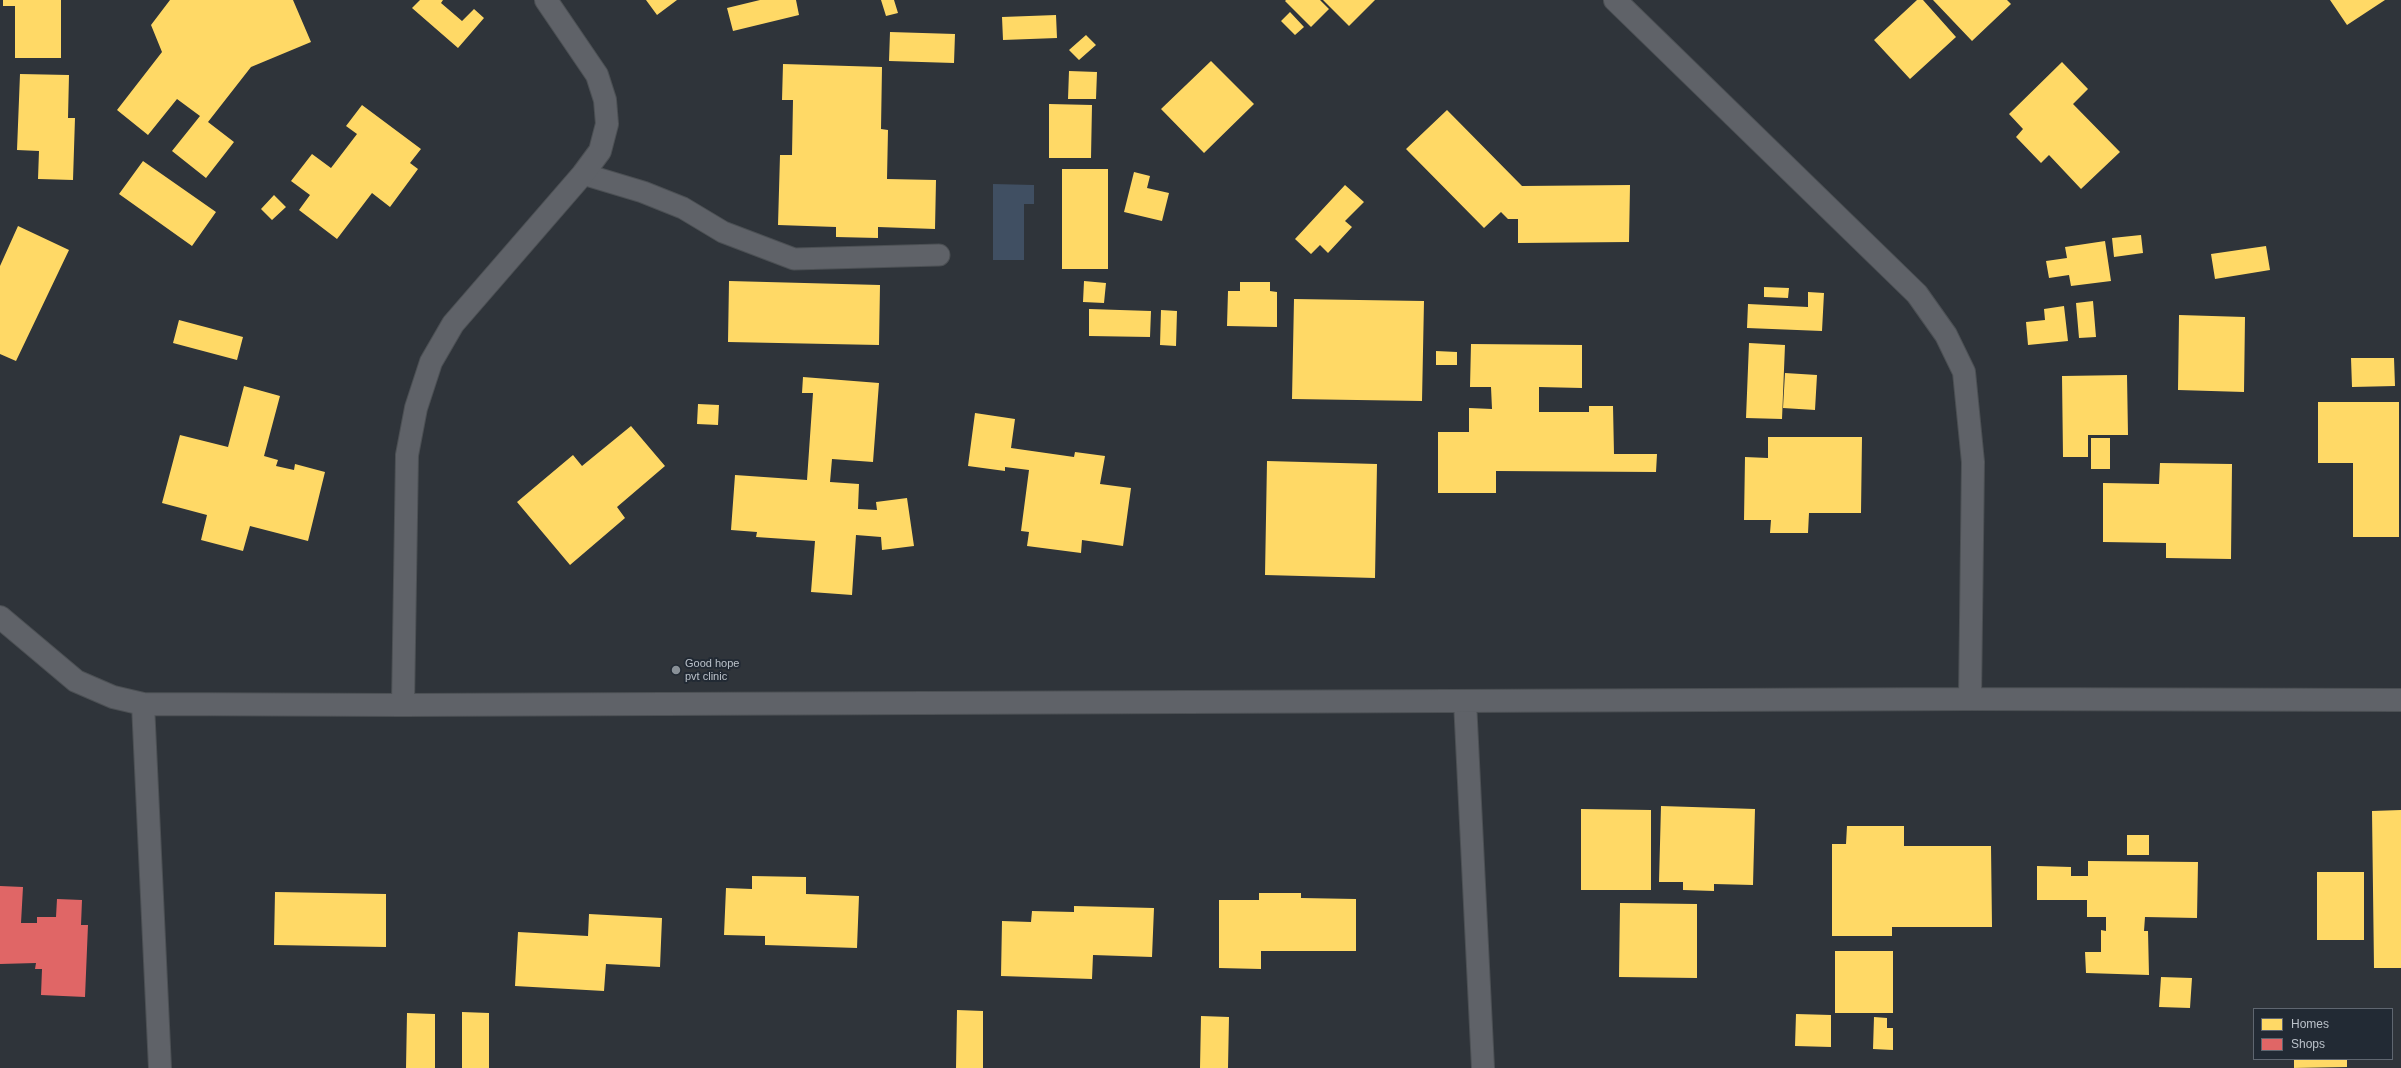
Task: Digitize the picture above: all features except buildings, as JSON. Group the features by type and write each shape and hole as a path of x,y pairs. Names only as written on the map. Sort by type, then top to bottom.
{"street":[{"path":"403,705 407,455 416,408 431,362 453,324 583,174 600,151 607,124 605,100 596,75 546,0"},
{"path":"1615,0 1916,294 1946,335 1964,372 1973,462 1970,699"},
{"path":"0,617 76,681 114,697 143,704 403,705 1970,699 2401,700"},
{"path":"1465,701 1483,1068"},
{"path":"143,704 160,1068"}],"lane":[{"path":"583,174 643,192 683,208 723,232 794,259 938,255"}],"water":[{"path":"993,184 1034,185 1034,204 1024,204 1024,260 993,260"}],"place":[{"name":"Good hope pvt clinic","path":"676,670"}]}
